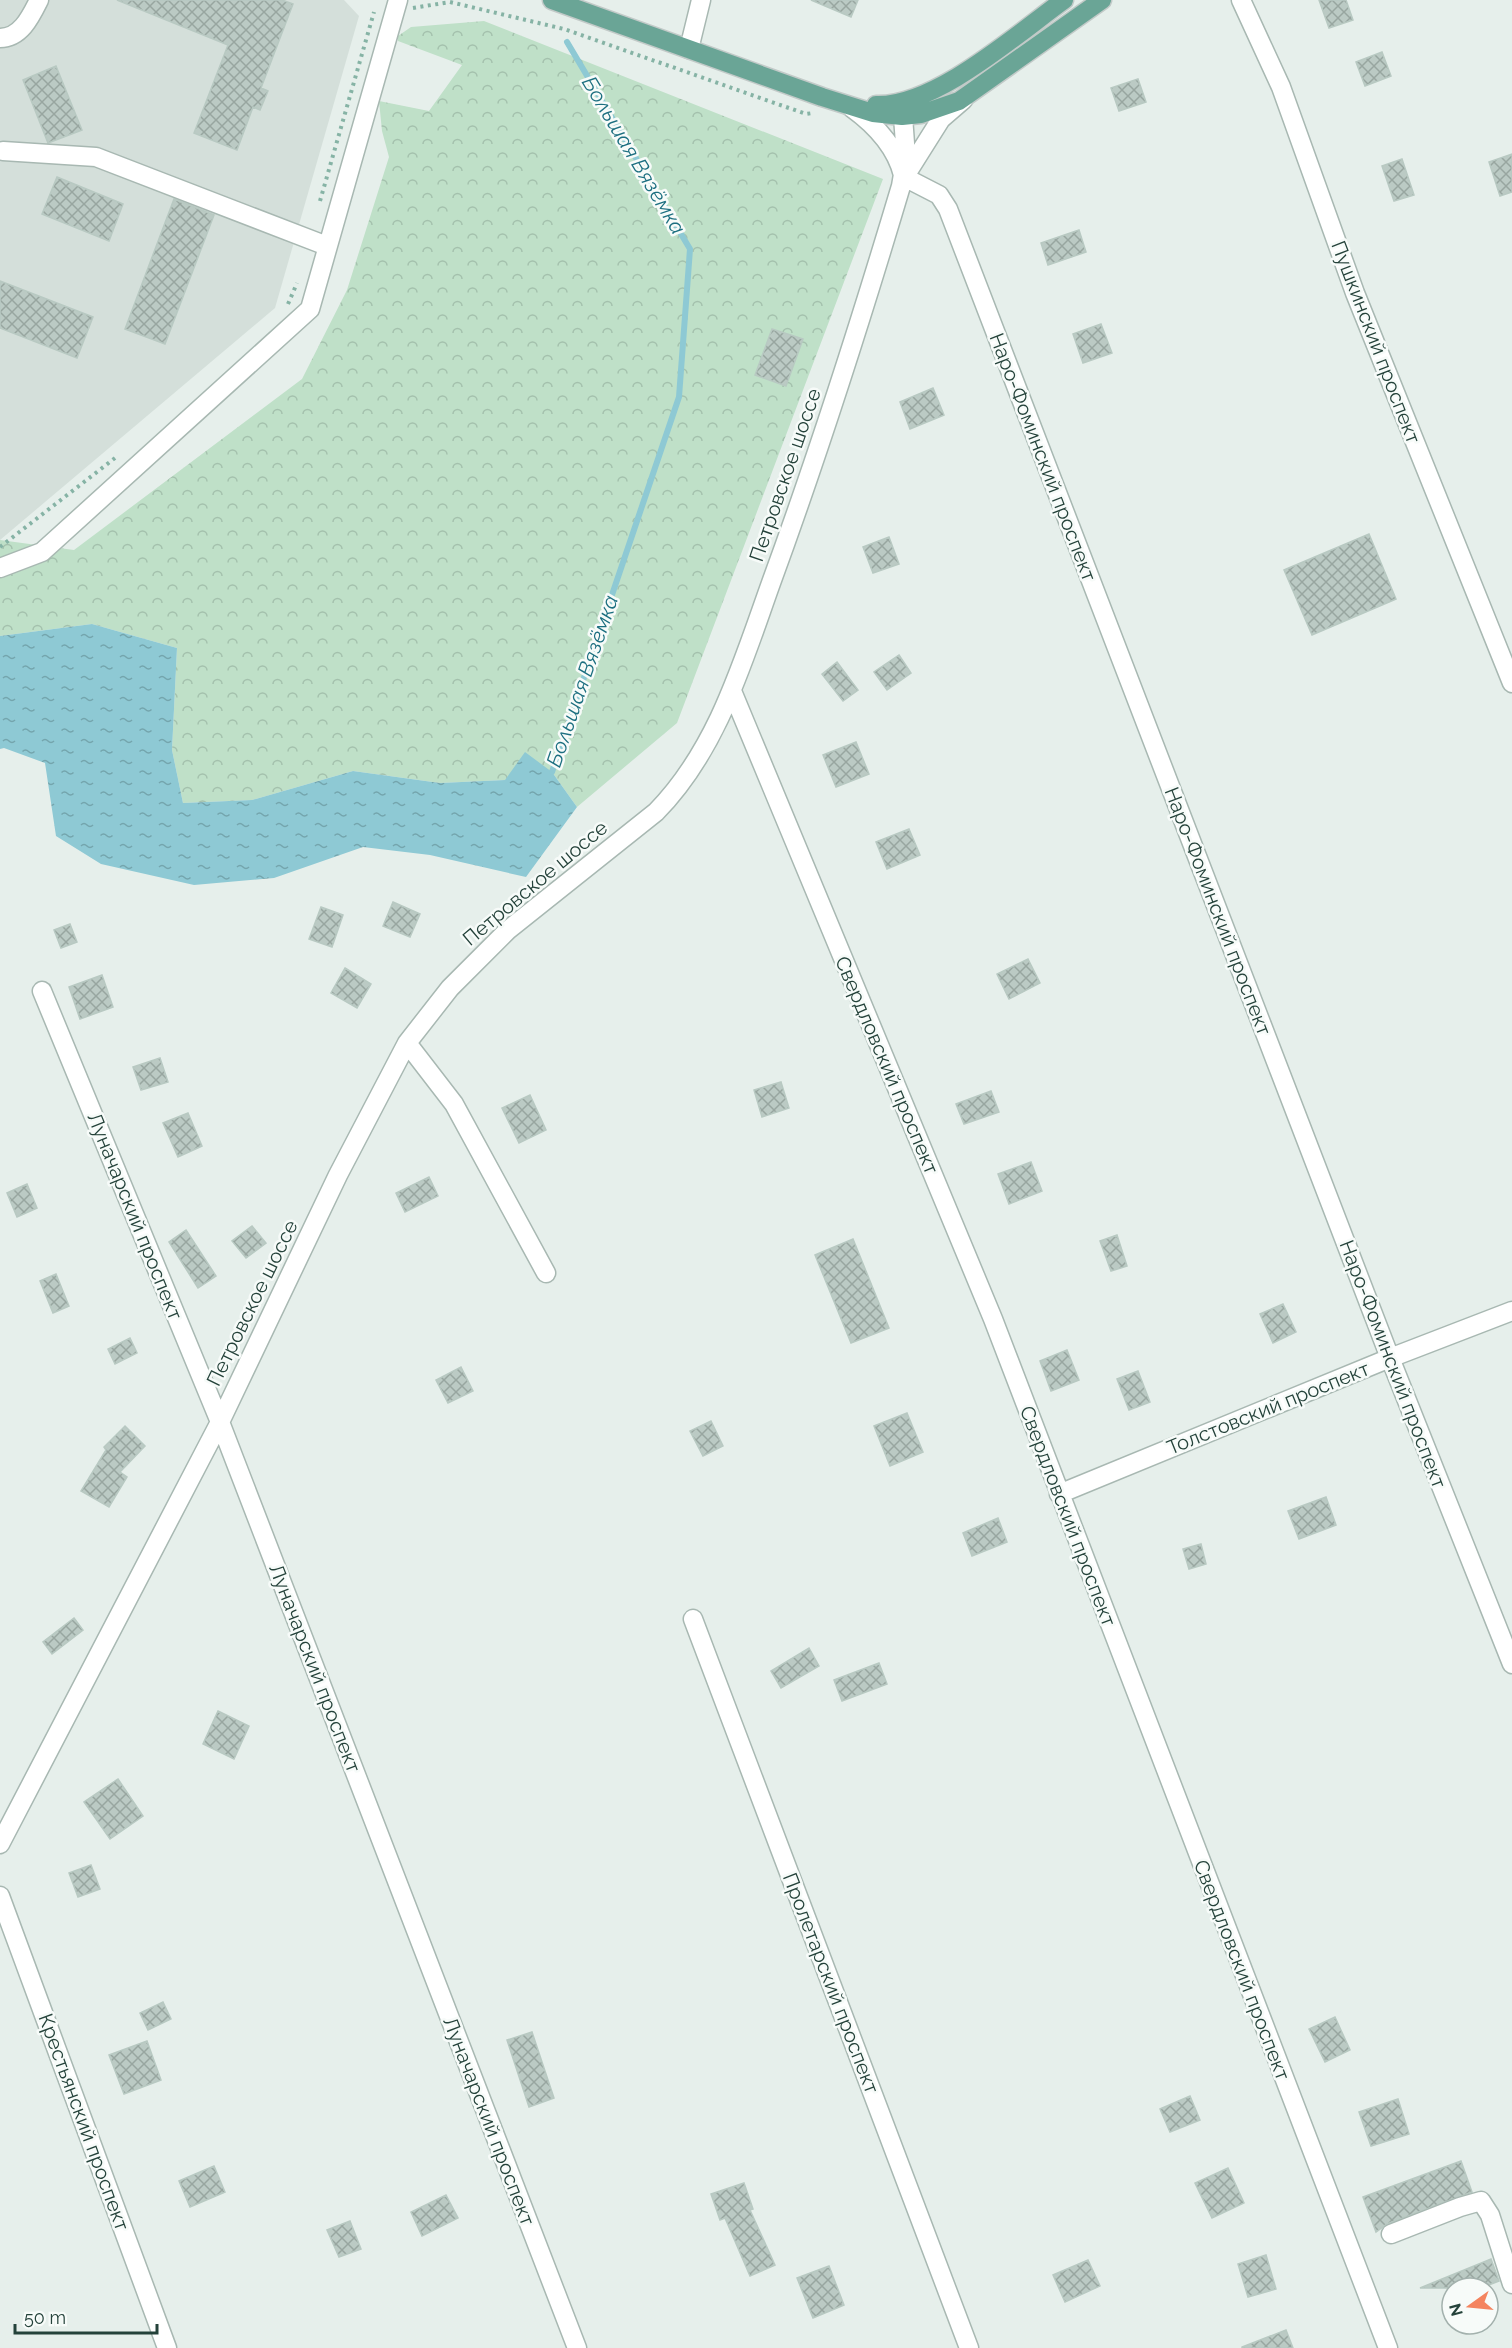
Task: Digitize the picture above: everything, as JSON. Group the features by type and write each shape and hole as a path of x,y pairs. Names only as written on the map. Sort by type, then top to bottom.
{"main road":[{"path":"552,0 873,113 902,110 921,114 942,108 974,92 1102,0"},
{"path":"902,110 956,79 1064,0"}],"street":[{"path":"0,38 7,38 28,23 39,0"},
{"path":"689,49 701,0"},
{"name":"Пушкинский проспект","path":"1241,0 1281,87 1355,293 1512,684"},
{"path":"0,568 42,552 310,309 396,5"},
{"path":"904,177 941,119 974,92"},
{"path":"847,104 870,121 878,131 898,160 904,177"},
{"name":"Петровское шоссе","path":"0,1844 220,1422 338,1175 407,1043 450,988 508,930 656,812 674,795 712,736 732,691 806,489 904,177 906,157 902,110"},
{"path":"3,151 96,157 327,246"},
{"name":"Наро-Фоминский проспект","path":"904,177 939,195 948,209 1390,1358 1512,1664"},
{"name":"Свердловский проспект","path":"732,691 988,1308 1388,2348"},
{"name":"Луначарский проспект","path":"42,991 220,1422 577,2348"},
{"path":"407,1043 454,1104 546,1273"},
{"name":"Толстовский проспект","path":"1059,1494 1390,1358 1512,1311"},
{"name":"Пролетарский проспект","path":"693,1619 969,2348"},
{"name":"Крестьянский проспект","path":"0,1896 167,2348"},
{"path":"1391,2234 1481,2201 1490,2215 1512,2284"}],"path":[{"path":"319,205 340,123 376,5 396,5 402,13 415,7 450,2 515,16 564,29 806,114 822,111"},
{"path":"285,310 299,279"},
{"path":"0,547 78,485 125,453"}],"shaded area":[{"path":"0,0 344,0 359,16 275,308 0,540"}],"green space":[{"path":"484,21 883,179 677,723 577,807 552,772 505,780 440,783 353,771 252,800 183,803 172,750 177,648 92,624 0,636 0,540 74,550 302,379 347,290 389,157 382,131 379,101 429,111 462,65 398,41 398,36 411,27"}],"water":[{"path":"92,624 177,648 172,750 183,803 252,800 353,771 440,783 505,780 525,752 552,772 577,807 526,877 430,855 363,847 274,878 194,885 101,864 56,836 45,763 4,748 0,749 0,636"}],"building":[{"path":"117,0 282,0 293,4 261,88 268,91 260,110 253,107 237,150 194,133 228,45"},
{"path":"811,0 858,0 851,17"},
{"path":"1319,0 1346,0 1353,20 1329,28"},
{"path":"1382,52 1391,76 1365,86 1356,62"},
{"path":"56,66 82,130 48,143 23,80"},
{"path":"1138,79 1146,102 1119,111 1111,88"},
{"path":"1512,154 1512,192 1500,196 1489,162"},
{"path":"1402,159 1414,195 1394,201 1382,166"},
{"path":"57,177 123,204 109,241 42,214"},
{"path":"174,199 214,215 165,344 125,329"},
{"path":"1079,230 1086,252 1048,265 1041,243"},
{"path":"0,281 93,317 77,358 0,328"},
{"path":"1101,324 1112,353 1083,363 1073,334"},
{"path":"772,329 803,339 786,386 755,375"},
{"path":"933,388 944,415 910,429 900,402"},
{"path":"1369,534 1396,599 1312,635 1284,570"},
{"path":"889,537 899,564 873,573 863,547"},
{"path":"899,655 911,673 887,690 874,672"},
{"path":"837,662 858,690 843,701 822,674"},
{"path":"856,742 869,774 836,787 823,755"},
{"path":"909,829 920,855 887,869 876,842"},
{"path":"393,902 420,914 410,937 383,926"},
{"path":"321,907 343,915 332,947 309,939"},
{"path":"70,924 77,942 61,948 54,930"},
{"path":"1028,959 1040,983 1009,999 997,974"},
{"path":"345,968 371,984 357,1008 331,993"},
{"path":"102,975 113,1007 80,1019 69,987"},
{"path":"160,1058 168,1082 141,1090 133,1067"},
{"path":"781,1082 789,1108 762,1117 754,1090"},
{"path":"991,1091 999,1112 964,1124 956,1104"},
{"path":"530,1095 546,1130 519,1143 502,1108"},
{"path":"188,1113 202,1146 178,1157 163,1123"},
{"path":"1031,1162 1042,1191 1009,1204 998,1174"},
{"path":"429,1177 438,1196 405,1212 396,1193"},
{"path":"27,1184 37,1208 17,1217 7,1193"},
{"path":"252,1226 266,1243 246,1258 232,1241"},
{"path":"186,1230 216,1276 198,1288 169,1242"},
{"path":"1117,1235 1127,1266 1111,1271 1100,1241"},
{"path":"853,1239 889,1328 851,1343 815,1255"},
{"path":"56,1274 69,1306 53,1313 40,1281"},
{"path":"1283,1304 1296,1332 1273,1343 1260,1314"},
{"path":"130,1338 137,1353 115,1364 108,1349"},
{"path":"1067,1350 1079,1380 1051,1391 1040,1361"},
{"path":"461,1367 473,1391 448,1403 436,1380"},
{"path":"1138,1371 1150,1402 1129,1410 1117,1379"},
{"path":"907,1413 923,1452 890,1466 874,1426"},
{"path":"711,1421 723,1446 703,1456 690,1431"},
{"path":"125,1426 145,1446 120,1472 127,1477 109,1507 81,1491 106,1450 104,1447"},
{"path":"1326,1497 1336,1525 1299,1539 1288,1511"},
{"path":"998,1518 1007,1542 972,1556 963,1533"},
{"path":"1201,1544 1206,1564 1189,1569 1183,1549"},
{"path":"74,1618 83,1630 52,1654 43,1642"},
{"path":"809,1648 819,1666 781,1688 771,1671"},
{"path":"879,1663 887,1684 842,1701 834,1680"},
{"path":"218,1711 249,1726 234,1759 203,1744"},
{"path":"118,1779 143,1816 110,1839 84,1802"},
{"path":"91,1865 100,1889 78,1897 69,1873"},
{"path":"163,2002 171,2019 148,2030 140,2013"},
{"path":"1335,2017 1350,2050 1325,2062 1309,2029"},
{"path":"532,2032 554,2098 529,2107 507,2040"},
{"path":"147,2041 161,2080 124,2094 109,2055"},
{"path":"1190,2096 1200,2120 1170,2132 1160,2109"},
{"path":"1398,2099 1409,2134 1371,2146 1359,2112"},
{"path":"1461,2161 1472,2192 1387,2224 1376,2232 1363,2197"},
{"path":"214,2166 225,2192 190,2207 179,2181"},
{"path":"1228,2168 1244,2203 1212,2218 1195,2183"},
{"path":"744,2183 753,2209 750,2210 775,2265 750,2276 725,2218 720,2220 711,2194"},
{"path":"446,2195 458,2218 422,2236 411,2212"},
{"path":"350,2221 361,2249 339,2257 327,2230"},
{"path":"1266,2255 1276,2289 1248,2297 1238,2264"},
{"path":"1491,2259 1497,2276 1449,2276"},
{"path":"1088,2260 1100,2286 1065,2302 1053,2275"},
{"path":"829,2266 844,2305 813,2318 797,2278"},
{"path":"1440,2280 1440,2288 1420,2288"},
{"path":"1286,2330 1293,2348 1242,2348 1242,2347"}],"waterway":[{"name":"Большая Вязёмка","path":"552,772 679,397 690,249 567,42"}]}
